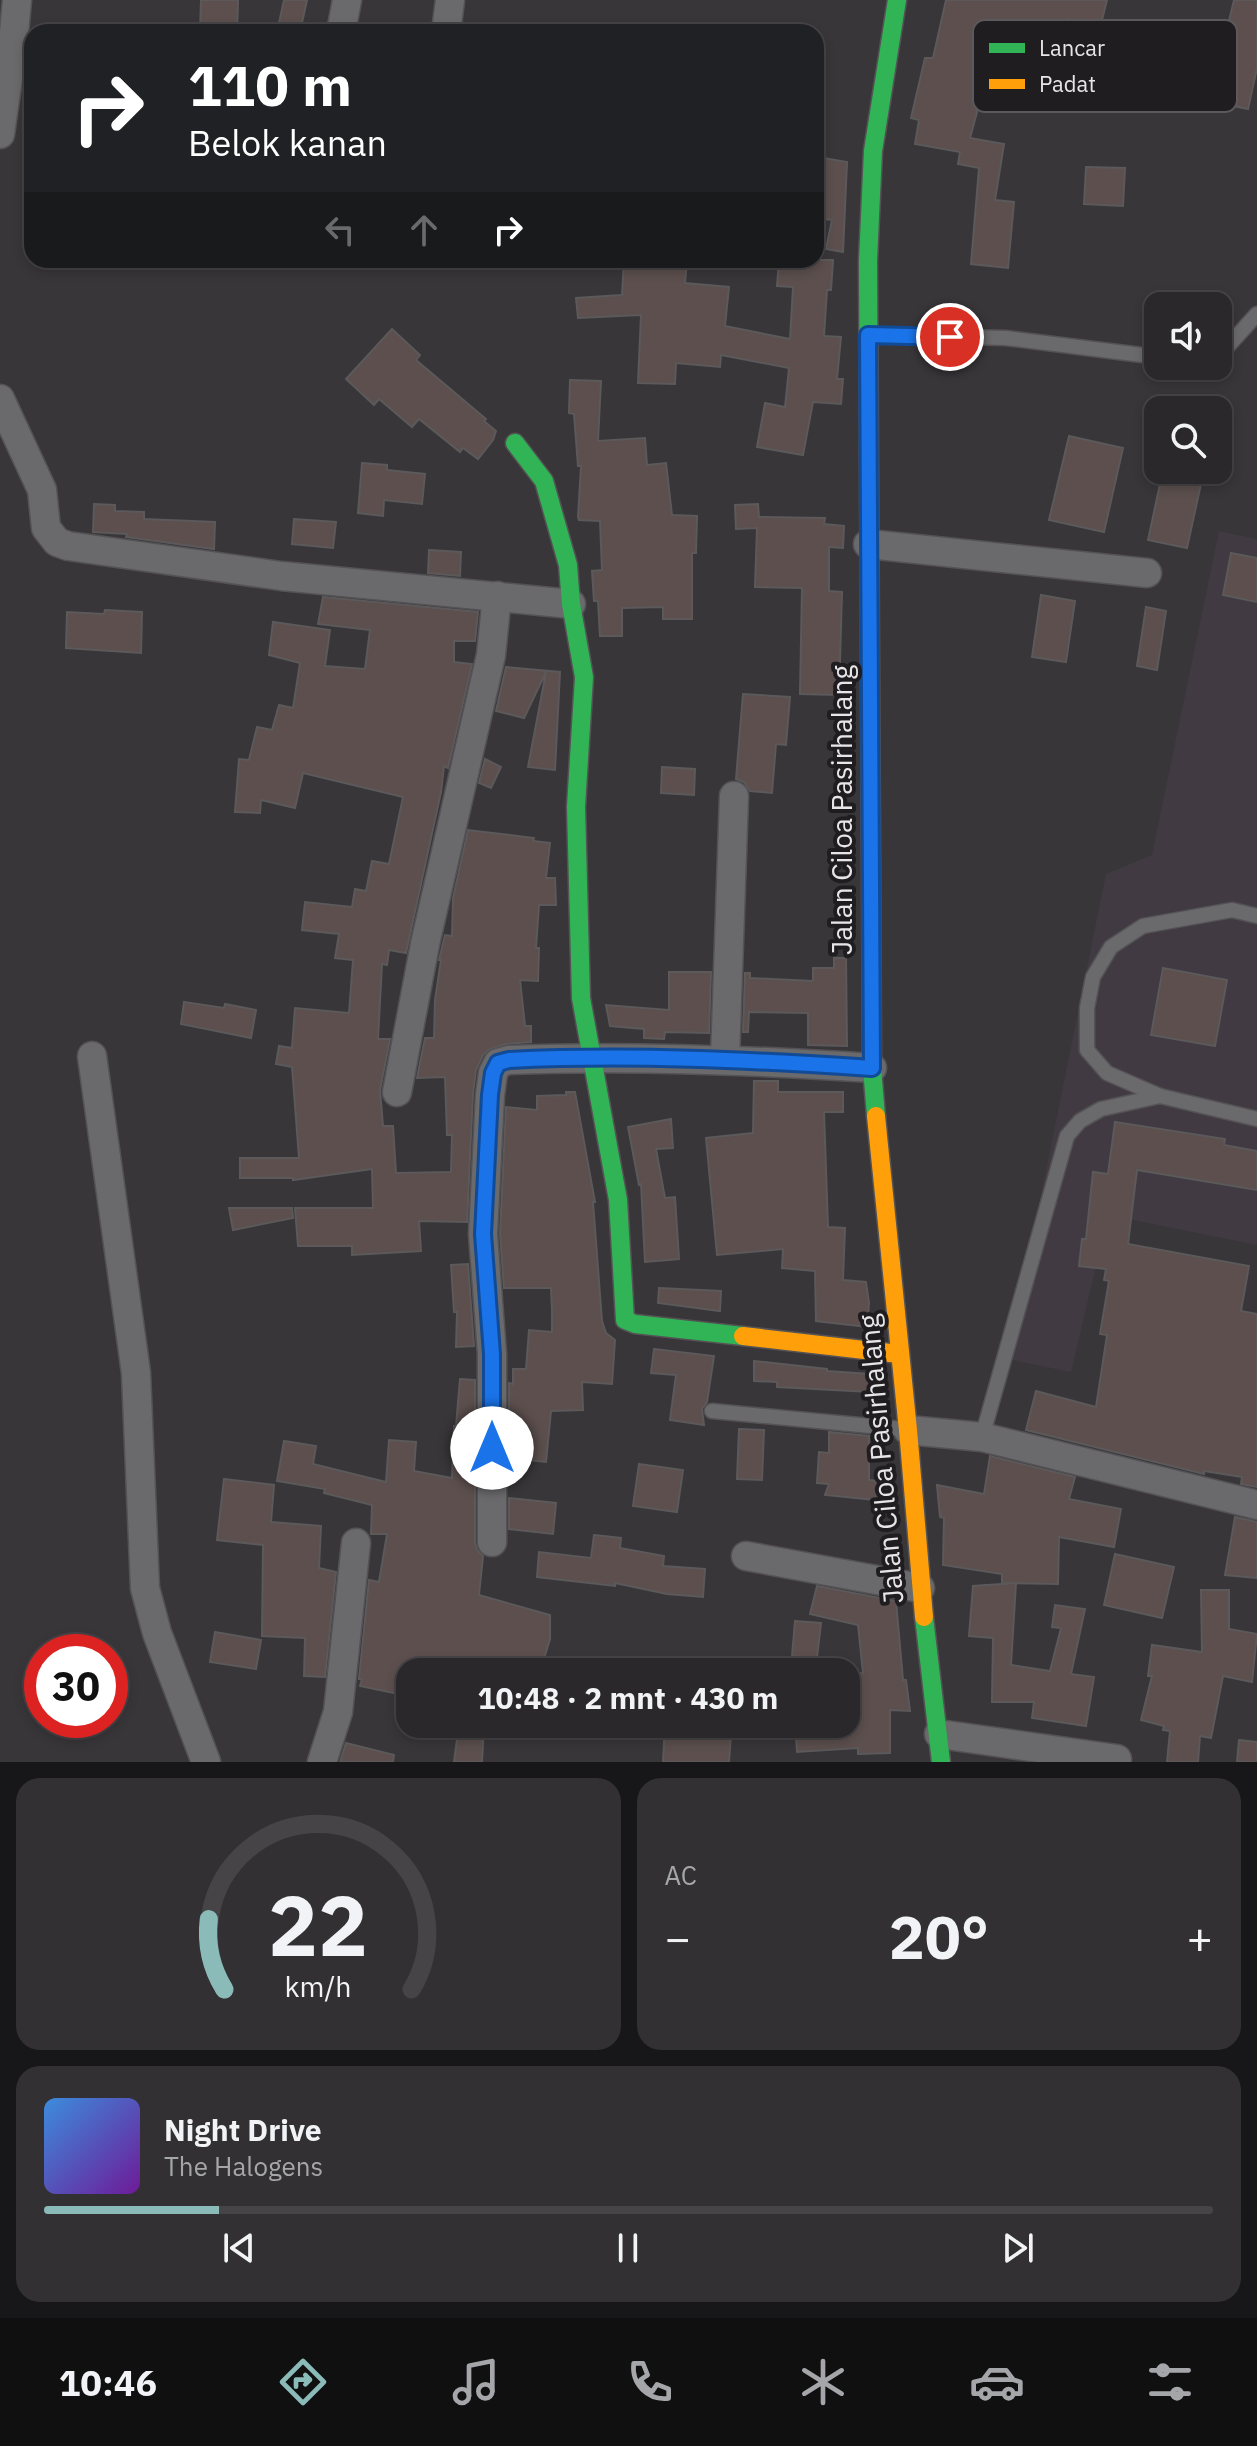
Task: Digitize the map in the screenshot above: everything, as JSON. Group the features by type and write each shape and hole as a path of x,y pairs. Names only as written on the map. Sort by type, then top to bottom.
{"main road":[{"name":"Jalan Ciloa Pasirhalang","path":"897,0 873,151 868,261 872,1068 908,1430 920,1588 941,1762"},
{"path":"515,443 544,481 568,565 571,604 584,677 576,807 581,998 618,1200 625,1320 635,1324 899,1354"}],"street":[{"path":"0,134 17,0"},
{"path":"342,24 347,0"},
{"path":"447,24 450,0"},
{"path":"0,399 42,490 46,528 57,542 68,546 281,576 571,604"},
{"path":"868,544 1147,573"},
{"path":"397,1092 425,944 491,655 497,596"},
{"path":"725,1059 734,796"},
{"path":"92,1056 136,1373 145,1588 157,1633 206,1762"},
{"path":"492,1542 492,1354 483,1234 493,1073 498,1063 591,1056 725,1059 872,1068"},
{"path":"908,1430 982,1437 1257,1505"},
{"path":"322,1762 338,1712 356,1543"},
{"path":"746,1556 920,1588"},
{"path":"939,1734 1117,1759"}],"lane":[{"path":"1232,342 1257,314"},
{"path":"868,335 1006,338 1144,355"},
{"path":"1257,916 1232,910 1143,926 1111,947 1093,977 1087,1008 1087,1050 1107,1073 1160,1096 1257,1119"},
{"path":"982,1437 1067,1136 1080,1121 1101,1109 1160,1096"},
{"path":"712,1411 908,1430"}],"shaded area":[{"path":"1219,531 1257,539 1257,1245 1108,1215 1071,1372 1008,1359 1106,874 1152,855"}],"building":[{"path":"201,0 238,0 237,24 200,24"},
{"path":"284,0 307,0 302,24 279,24"},
{"path":"946,0 1107,0 1102,20 973,20 973,112 977,112 970,138 1004,144 995,200 1014,202 1008,268 971,264 979,168 958,164 960,152 915,144 919,120 911,118 925,58 933,58"},
{"path":"1234,0 1257,0 1257,68 1248,109 1237,107 1237,20 1229,20"},
{"path":"824,158 847,162 843,252 826,249 832,220 824,219"},
{"path":"1086,167 1125,168 1123,206 1084,204"},
{"path":"824,260 833,260 831,290 827,290 824,336 841,337 837,379 843,379 841,404 813,402 803,455 757,447 765,403 785,407 789,368 721,355 720,367 676,363 675,384 638,383 641,315 578,318 576,298 622,295 624,268 686,268 685,283 729,287 725,326 790,339 793,287 777,286 778,268 824,268"},
{"path":"392,329 420,355 416,360 496,431 478,459 463,448 460,452 419,419 412,427 379,399 374,405 346,379"},
{"path":"570,380 601,381 598,441 645,438 647,465 666,463 672,515 697,516 696,553 692,553 692,619 663,619 663,607 622,608 622,636 600,636 592,571 602,570 600,521 579,520 578,517 581,466 578,466 574,414 569,413"},
{"path":"1069,436 1123,448 1104,532 1049,520"},
{"path":"362,463 387,465 387,470 425,474 422,504 384,500 383,516 358,513"},
{"path":"1160,484 1201,484 1187,548 1148,540"},
{"path":"94,504 115,505 115,511 144,512 144,519 215,522 214,549 126,537 127,534 93,532"},
{"path":"758,504 759,517 825,518 824,524 844,526 843,548 829,547 829,591 842,592 839,695 800,694 802,588 755,587 757,528 736,529 735,505"},
{"path":"294,519 336,522 333,548 292,544"},
{"path":"429,550 461,552 460,576 428,573"},
{"path":"1231,553 1257,558 1257,602 1223,595"},
{"path":"1041,595 1075,601 1066,662 1032,657"},
{"path":"323,597 478,612 475,641 454,641 454,662 472,664 448,768 444,766 406,953 389,950 387,965 382,964 378,1039 390,1039 380,1090 383,1126 393,1126 396,1173 451,1172 452,1135 447,1135 445,1077 417,1078 425,1038 434,1038 439,960 445,935 452,936 453,898 468,830 534,838 533,841 550,843 546,878 555,878 556,905 539,905 536,948 539,948 538,981 520,980 525,1026 531,1026 531,1042 505,1044 483,1055 476,1070 473,1093 467,1222 419,1221 421,1251 352,1255 352,1246 298,1246 295,1208 373,1208 372,1169 293,1180 240,1178 240,1158 299,1158 292,1067 276,1064 279,1046 292,1048 295,1008 349,1013 353,960 335,958 339,934 302,930 305,902 352,907 355,889 366,891 372,861 389,864 403,797 303,773 295,808 261,800 260,813 235,812 239,759 249,760 257,727 272,730 279,705 293,708 300,663 269,655 273,622 330,630 325,666 365,669 370,630 318,624"},
{"path":"1146,607 1166,611 1157,670 1137,666"},
{"path":"105,610 142,612 141,653 66,648 67,612 104,614"},
{"path":"506,667 560,672 555,770 528,767 546,672 524,718 496,711"},
{"path":"743,694 790,697 786,745 776,744 772,793 750,791 744,782 736,779"},
{"path":"485,759 501,767 491,788 479,783"},
{"path":"662,767 695,769 694,795 661,793"},
{"path":"834,958 846,958 847,1046 808,1045 808,1013 749,1012 748,1032 743,1032 745,973 750,973 750,978 813,981 813,968 834,968"},
{"path":"1163,968 1227,980 1215,1046 1151,1035"},
{"path":"669,972 711,972 709,1033 665,1032 664,1039 644,1038 644,1029 610,1026 606,1005 669,1010"},
{"path":"184,1002 224,1008 225,1004 256,1010 251,1038 181,1024"},
{"path":"754,1081 778,1081 778,1092 843,1092 843,1112 824,1112 828,1227 845,1228 843,1280 866,1282 869,1303 867,1327 816,1321 815,1271 782,1268 783,1249 717,1255 706,1138 753,1133"},
{"path":"566,1092 575,1092 595,1202 602,1321 606,1333 615,1340 612,1384 582,1382 583,1410 551,1411 546,1462 509,1458 509,1383 513,1384 513,1369 526,1369 529,1330 552,1332 552,1311 551,1288 504,1288 500,1234 506,1107 537,1110 537,1096 566,1095"},
{"path":"671,1119 673,1148 656,1149 665,1198 675,1197 679,1259 645,1262 641,1184 628,1127"},
{"path":"1115,1122 1225,1139 1224,1145 1257,1151 1257,1190 1137,1170 1128,1244 1249,1266 1241,1311 1257,1314 1257,1487 1241,1484 1242,1477 1204,1471 1204,1474 1026,1430 1036,1391 1096,1407 1107,1335 1100,1334 1109,1281 1104,1280 1106,1269 1079,1266 1082,1239 1086,1239 1093,1172 1108,1174"},
{"path":"229,1208 292,1208 293,1218 233,1230"},
{"path":"468,1264 474,1346 456,1347 457,1312 454,1312 451,1265"},
{"path":"659,1288 721,1291 720,1311 658,1303"},
{"path":"654,1349 714,1356 707,1402 702,1409 704,1425 670,1420 676,1375 651,1373"},
{"path":"754,1361 870,1374 870,1392 777,1387 777,1382 754,1381"},
{"path":"460,1379 475,1380 475,1542 483,1556 479,1595 550,1615 550,1639 544,1658 396,1658 396,1693 360,1686 369,1580 379,1582 387,1534 371,1534 372,1505 324,1493 325,1489 277,1481 284,1441 316,1446 313,1464 386,1482 389,1440 416,1442 414,1471 452,1478"},
{"path":"739,1429 764,1430 762,1480 737,1479"},
{"path":"829,1432 869,1436 869,1480 887,1482 889,1508 884,1507 885,1501 825,1495 829,1484 817,1483 819,1452 829,1453"},
{"path":"990,1456 1075,1477 1069,1499 1121,1509 1114,1547 1059,1537 1058,1584 1002,1583 1002,1574 943,1565 944,1518 940,1517 937,1485 984,1494"},
{"path":"639,1464 683,1470 677,1512 633,1506"},
{"path":"224,1479 274,1485 271,1522 321,1526 319,1568 336,1572 325,1677 304,1676 305,1638 262,1636 263,1545 217,1540"},
{"path":"509,1498 556,1503 553,1534 509,1529"},
{"path":"1235,1517 1257,1522 1257,1578 1225,1575"},
{"path":"594,1535 621,1538 620,1548 664,1556 663,1566 705,1569 703,1597 667,1594 615,1583 615,1586 537,1577 539,1552 591,1558"},
{"path":"1115,1554 1174,1567 1162,1618 1104,1605"},
{"path":"1016,1583 1011,1665 1050,1671 1061,1628 1052,1627 1055,1605 1085,1609 1071,1674 1094,1677 1086,1726 1032,1718 1034,1702 992,1702 993,1638 969,1636 973,1586"},
{"path":"817,1586 896,1601 903,1680 906,1680 910,1711 890,1710 890,1753 858,1754 858,1748 797,1752 796,1738 860,1738 860,1673 863,1673 858,1625 810,1614"},
{"path":"1201,1590 1229,1590 1229,1629 1257,1634 1252,1682 1223,1676 1211,1738 1200,1736 1198,1762 1167,1762 1170,1731 1163,1730 1164,1726 1141,1720 1152,1676 1148,1676 1152,1645 1202,1652"},
{"path":"795,1621 821,1623 817,1658 792,1656"},
{"path":"215,1632 261,1640 256,1669 210,1662"},
{"path":"457,1738 483,1738 482,1762 454,1762"},
{"path":"664,1738 731,1738 729,1762 663,1762"},
{"path":"1239,1740 1257,1742 1257,1762 1237,1762"},
{"path":"346,1743 394,1755 393,1762 340,1762"}],"traffic: fast":[{"path":"876,1116 872,1068 868,261 873,151 897,0"},
{"path":"515,443 544,481 568,565 571,604 584,677 576,807 581,998 618,1200 625,1320 635,1324 743,1336"},
{"path":"924,1617 941,1762"}],"traffic: slow":[{"path":"876,1116 924,1617"},
{"path":"743,1336 899,1354"}],"route":[{"path":"492,1448 492,1354 483,1234 490,1095 493,1073 498,1063 591,1056 725,1059 872,1068 868,335 950,337"}]}
